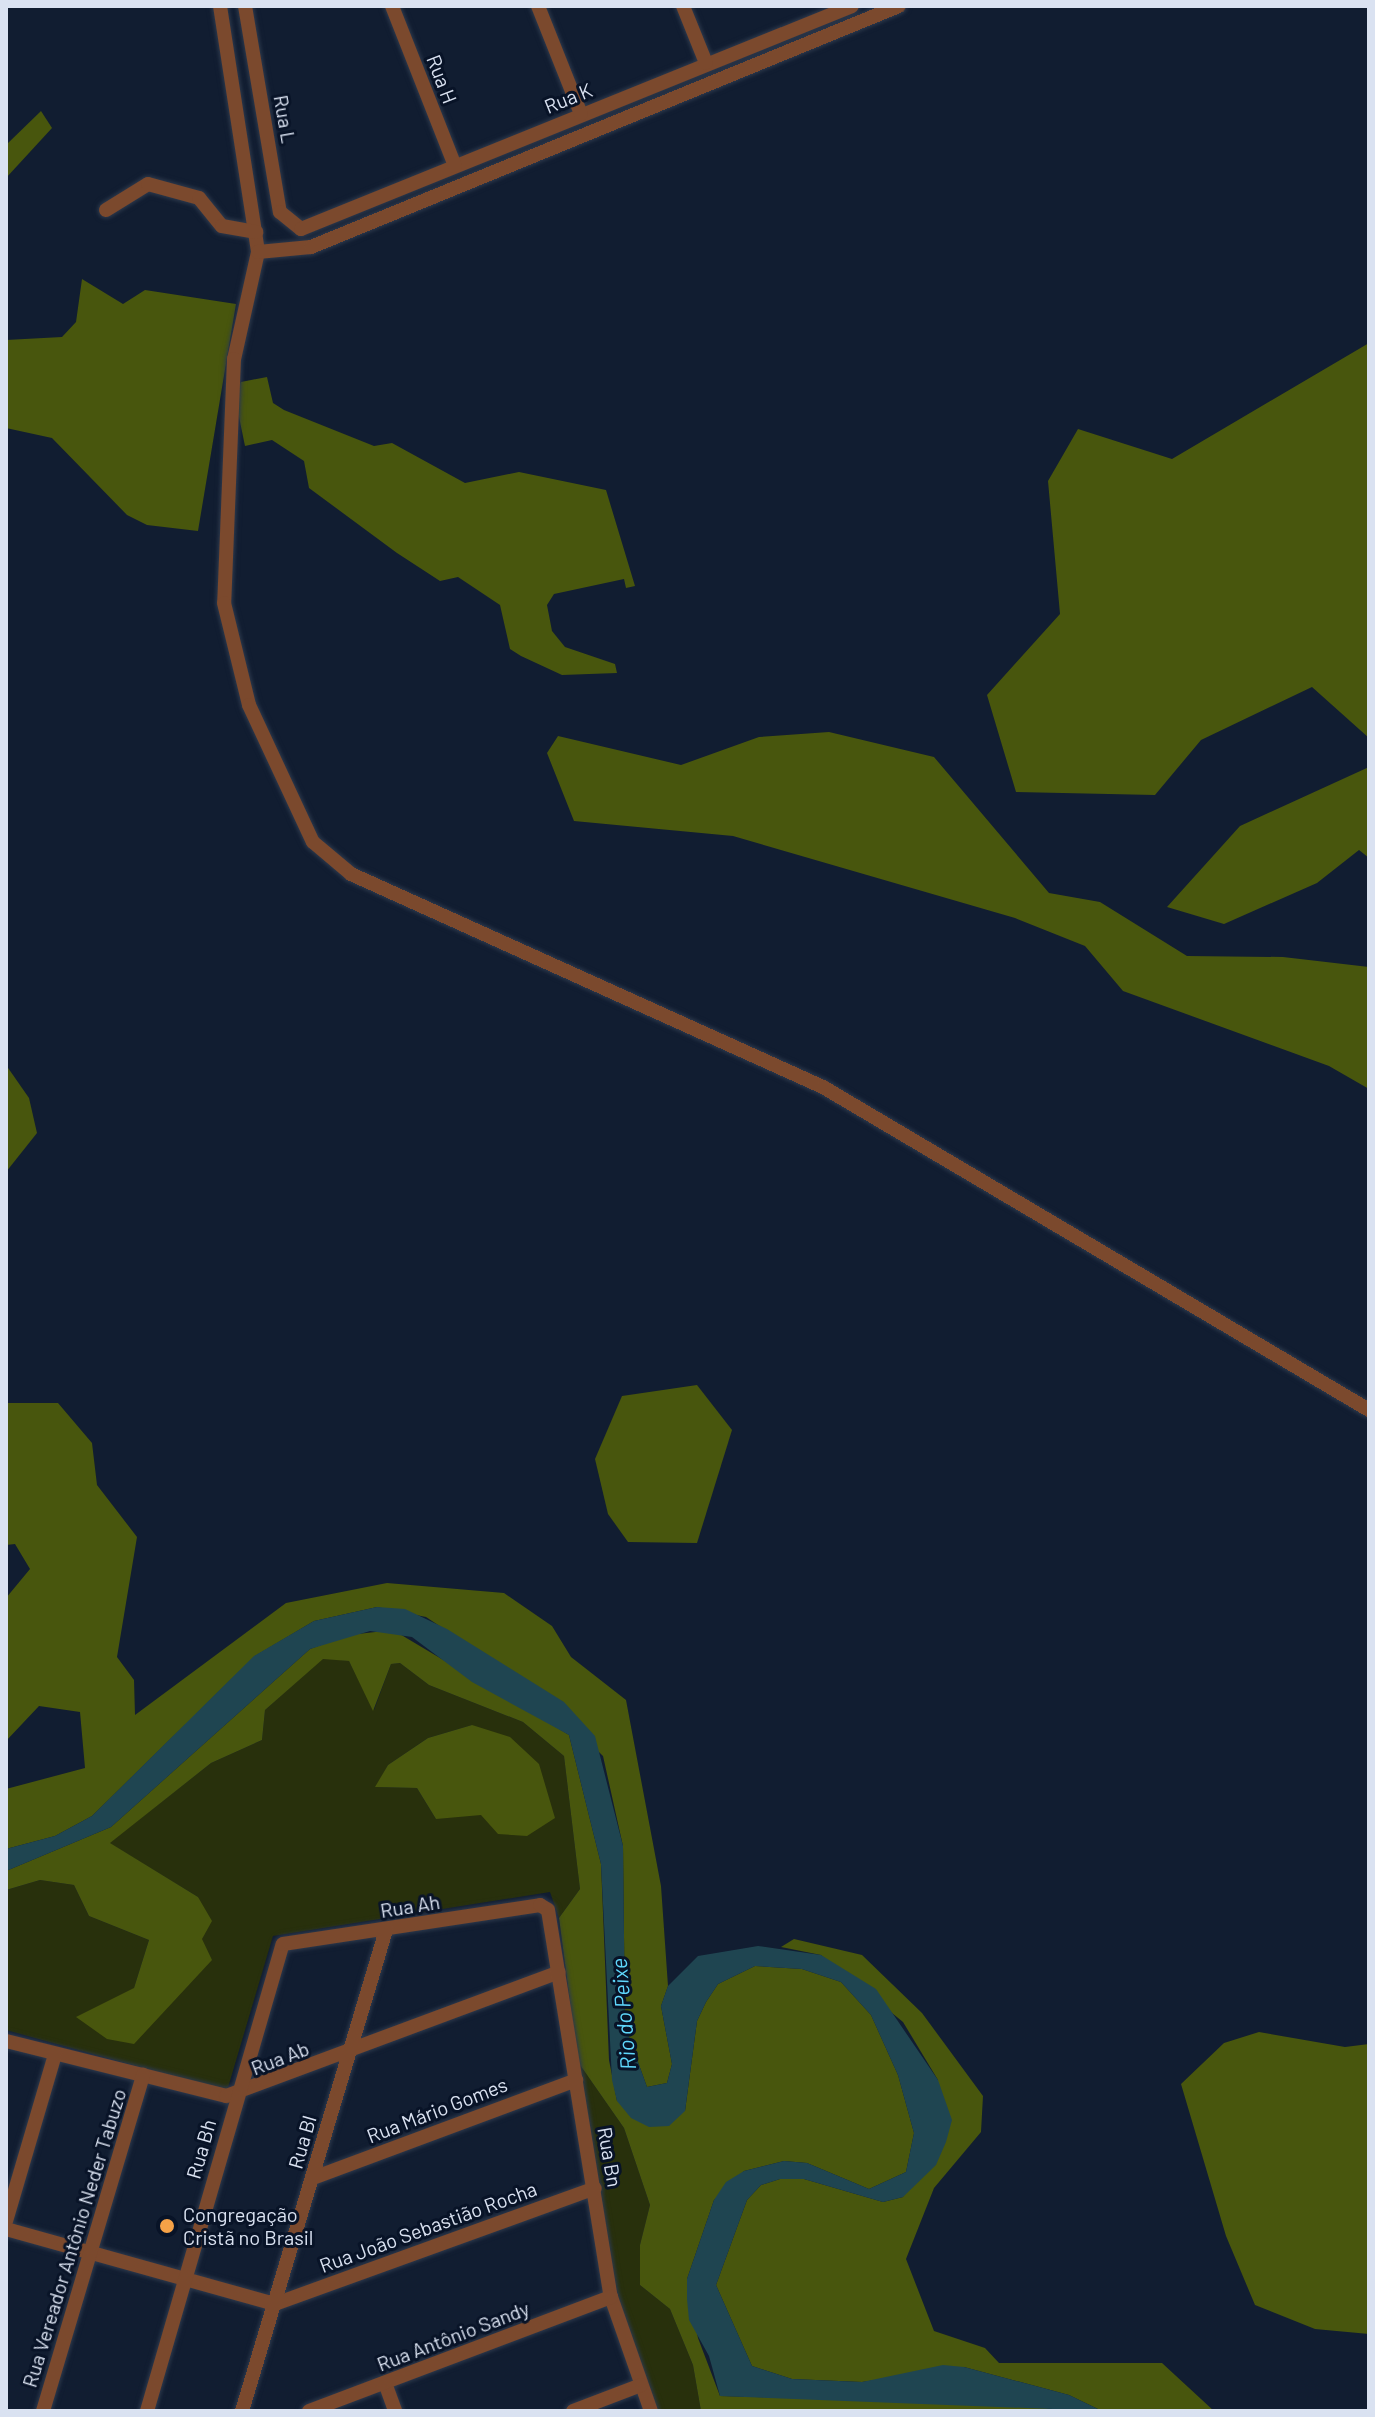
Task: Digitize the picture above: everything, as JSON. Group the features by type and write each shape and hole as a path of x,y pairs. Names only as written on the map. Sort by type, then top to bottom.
{"street":[{"path":"220,6 258,252 234,359 224,603 249,705 313,842 351,874 823,1087 1369,1410"},
{"name":"Rua L","path":"245,6 280,212 301,229"},
{"name":"Rua H","path":"392,6 455,166"},
{"path":"538,6 581,114"},
{"path":"683,6 706,63"},
{"name":"Rua K","path":"301,229 829,10 852,6"},
{"path":"258,252 311,247 899,6"},
{"path":"106,210 148,184 199,198 222,226 256,232"},
{"name":"Rua Ah","path":"283,1944 544,1906"},
{"name":"Rua Bn","path":"544,1906 559,1972 611,2297 651,2411"},
{"name":"Rua Bl","path":"242,2411 386,1930"},
{"name":"Rua Bh","path":"147,2411 283,1944"},
{"name":"Rua Ab","path":"6,2041 143,2075 237,2094 559,1972"},
{"path":"6,2221 55,2054"},
{"name":"Rua Vereador Antônio Neder Tabuzo","path":"43,2411 143,2075"},
{"name":"Rua Mário Gomes","path":"313,2178 576,2080"},
{"name":"Rua João Sebastião Rocha","path":"275,2304 595,2188"},
{"path":"6,2229 275,2304"},
{"name":"Rua Antônio Sandy","path":"309,2411 611,2297"},
{"path":"385,2383 395,2411"},
{"path":"573,2411 641,2385"}],"green space":[{"path":"41,111 52,128 6,178 6,145"},
{"path":"82,279 123,304 145,290 236,304 198,531 147,525 127,515 52,438 6,428 6,340 62,337 76,322"},
{"path":"1369,343 1369,738 1312,687 1201,740 1155,795 1016,792 987,695 1060,614 1048,481 1078,429 1172,459"},
{"path":"267,377 273,403 284,410 374,446 392,443 465,483 519,472 606,490 635,586 626,588 624,579 554,594 547,605 552,631 565,647 615,664 617,673 562,675 521,656 510,649 500,605 458,577 440,581 397,553 309,488 304,461 272,440 245,446 234,393 241,382"},
{"path":"829,732 934,757 1049,893 1100,902 1187,956 1283,957 1369,967 1369,1089 1329,1066 1123,991 1085,946 1015,918 733,836 574,821 547,753 558,736 681,765 759,737"},
{"path":"1369,767 1369,858 1359,850 1317,883 1224,924 1167,907 1240,826"},
{"path":"6,1065 29,1098 37,1133 6,1172"},
{"path":"697,1385 732,1430 697,1543 628,1542 608,1514 595,1459 622,1396"},
{"path":"6,1403 58,1403 92,1443 97,1485 137,1537 117,1657 134,1680 135,1715 286,1603 387,1583 504,1593 552,1626 571,1657 626,1700 661,1886 668,1986 661,2006 672,2064 667,2083 647,2087 625,2026 623,1846 603,1756 536,1690 426,1617 377,1607 314,1621 255,1656 92,1816 55,1836 6,1849 6,1789 85,1768 80,1712 39,1706 6,1741 6,1598 30,1569 15,1544 6,1545"},
{"path":"393,1630 569,1735 601,1864 609,2060 617,2101 685,2111 697,2021 706,2002 718,1984 755,1966 802,1969 841,1982 871,2015 898,2075 914,2133 906,2172 869,2189 807,2163 784,2161 744,2171 714,2200 687,2279 698,2338 720,2396 1025,2404 1061,2411 701,2411 693,2365 670,2309 640,2285 640,2245 650,2205 624,2128 578,2062 559,1918 580,1889 564,1756 523,1722 429,1685 400,1663 391,1664 373,1711 349,1661 323,1659 265,1710 262,1740 211,1763 110,1843 198,1897 212,1921 202,1939 212,1960 134,2044 107,2039 76,2017 134,1988 149,1940 89,1916 74,1885 40,1880 6,1890 6,1871 111,1827 310,1649 349,1635"},
{"path":"323,1658 349,1661 374,1710 391,1664 400,1663 429,1685 523,1722 564,1756 580,1889 559,1918 550,1892 273,1936 227,2091 6,2030 6,1890 40,1880 74,1885 89,1916 149,1940 134,1988 107,2039 202,1939 198,1897 109,1843 211,1763 262,1740 265,1710","holes":["472,1725 436,1819 417,1788 376,1787 388,1765 428,1738"]},
{"path":"472,1725 510,1737 539,1764 555,1818 527,1836 498,1834 481,1815 436,1819 417,1788 375,1787 388,1765 428,1738"},
{"path":"794,1939 862,1955 922,2013 983,2096 981,2132 934,2188 906,2259 934,2331 985,2348 999,2363 1162,2363 1214,2411 1102,2411 1069,2395 964,2367 862,2382 792,2379 752,2366 716,2285 747,2200 761,2185 780,2179 804,2179 883,2202 903,2197 938,2080 903,2022 821,1955 781,1947"},
{"path":"1259,2032 1345,2047 1369,2044 1369,2334 1315,2329 1255,2305 1226,2236 1181,2084 1224,2043"},
{"path":"578,2062 624,2128 650,2205 640,2245 640,2285 670,2309 693,2365 701,2411 658,2411 619,2303"}],"water":[{"name":"Rio do Peixe","path":"377,1607 405,1609 447,1629 564,1702 595,1736 623,1846 625,2026 647,2087 667,2083 672,2064 661,2006 668,1986 698,1956 758,1946 821,1955 876,1989 938,2080 952,2120 946,2142 936,2165 903,2197 883,2202 804,2179 780,2179 761,2185 747,2200 716,2285 752,2366 792,2379 862,2382 943,2365 964,2367 1069,2395 1102,2411 720,2396 709,2356 689,2320 687,2299 687,2279 714,2200 726,2182 744,2171 784,2161 807,2163 869,2189 906,2172 914,2133 898,2075 871,2015 841,1982 802,1969 755,1966 718,1984 706,2002 697,2021 685,2111 669,2126 649,2127 631,2118 617,2101 612,2080 601,1864 569,1735 472,1682 412,1637 370,1631 310,1649 111,1827 6,1871 6,1849 55,1836 92,1816 254,1656 314,1621"}],"place":[{"name":"Congregação Cristã no Brasil","path":"167,2226"}]}
